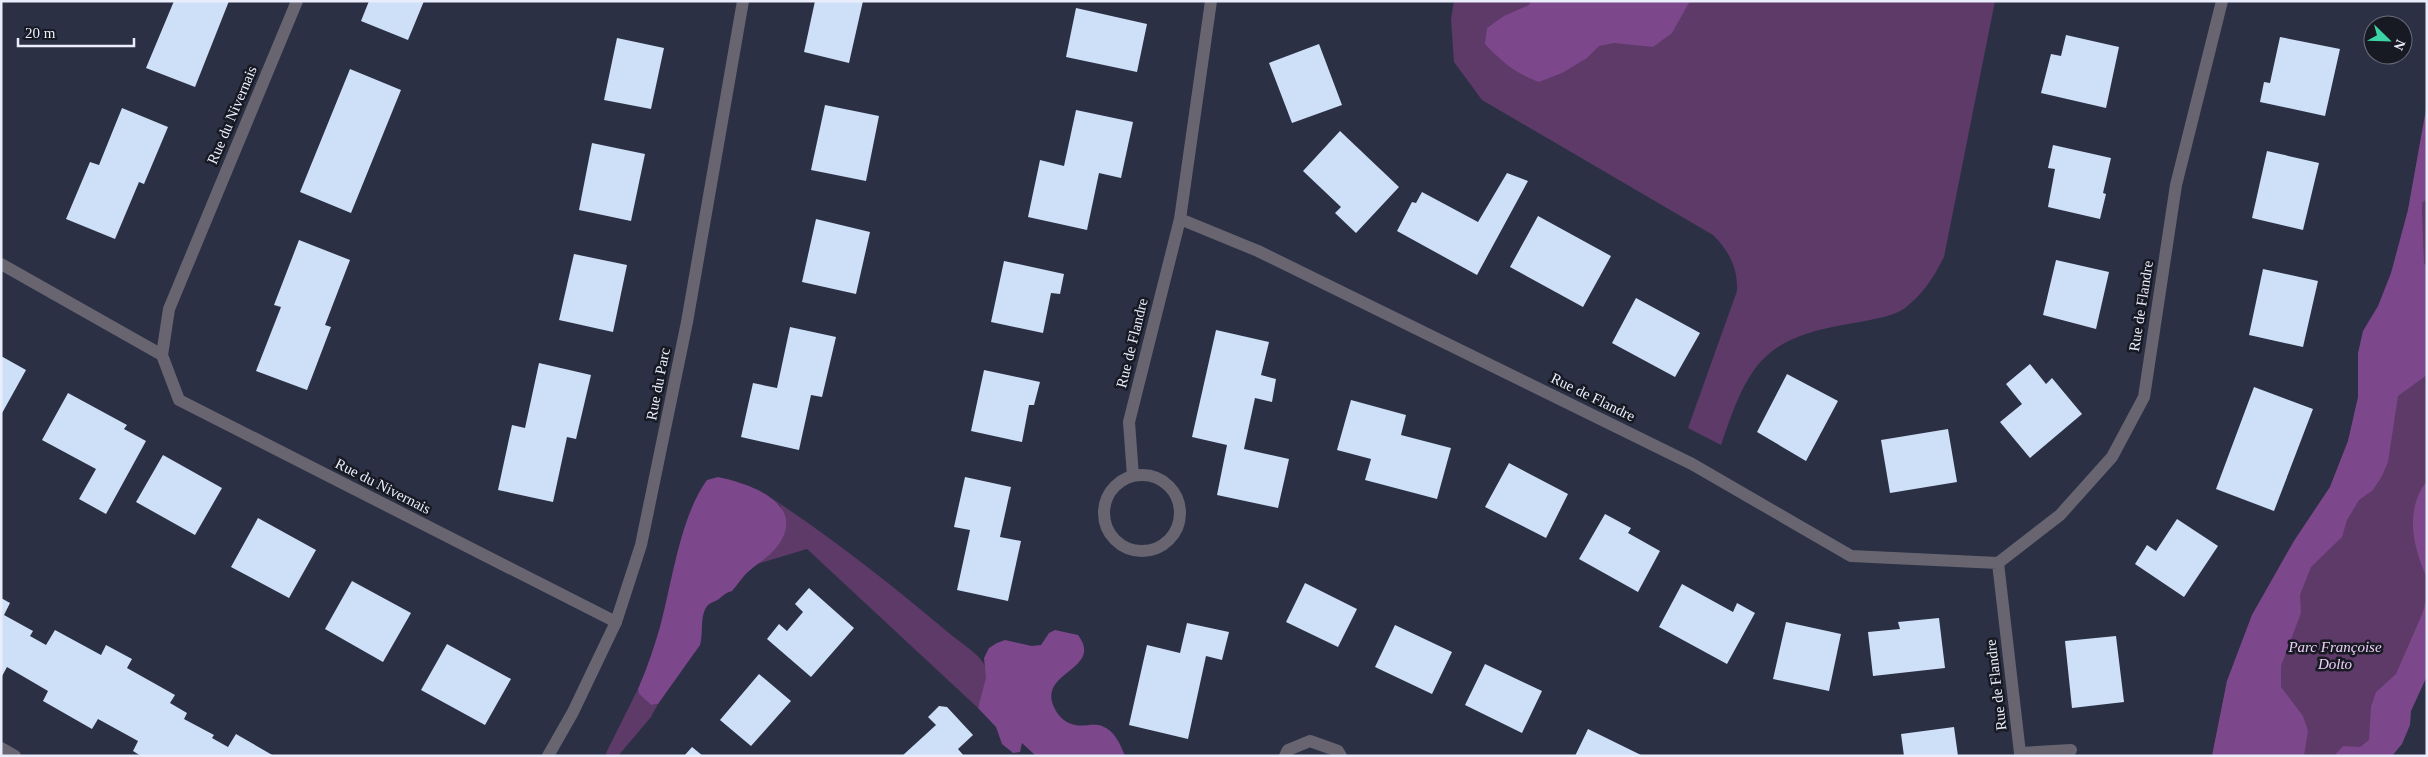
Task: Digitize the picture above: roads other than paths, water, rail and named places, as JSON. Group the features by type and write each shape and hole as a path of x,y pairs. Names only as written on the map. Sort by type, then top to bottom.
{"street":[{"name":"Rue du Nivernais","path":"297,1 169,309 162,355 179,400 616,622"},
{"name":"Rue du Parc","path":"548,756 573,712 616,622 640,545 663,445 743,1"},
{"name":"Rue de Flandre","path":"1133,476 1129,422 1180,219 1211,1"},
{"name":"Rue de Flandre","path":"1180,219 1258,251 1692,464 1851,556 1998,563 2060,515 2112,458 2144,397 2176,185 2222,1"},
{"path":"1,264 162,355"},
{"path":"1146,475 1158,478 1176,494 1180,506 1176,530 1169,540 1147,551 1123,546 1113,538 1107,527 1104,514 1106,502 1112,490 1121,481 1133,476 1146,475"},
{"name":"Rue de Flandre","path":"1998,563 2020,752 2071,750"},
{"path":"1285,756 1288,750 1310,741 1338,751 1341,756"},
{"path":"1,748 15,756"}],"park label":[{"name":"Parc Françoise Dolto","path":"2335,656"}]}
